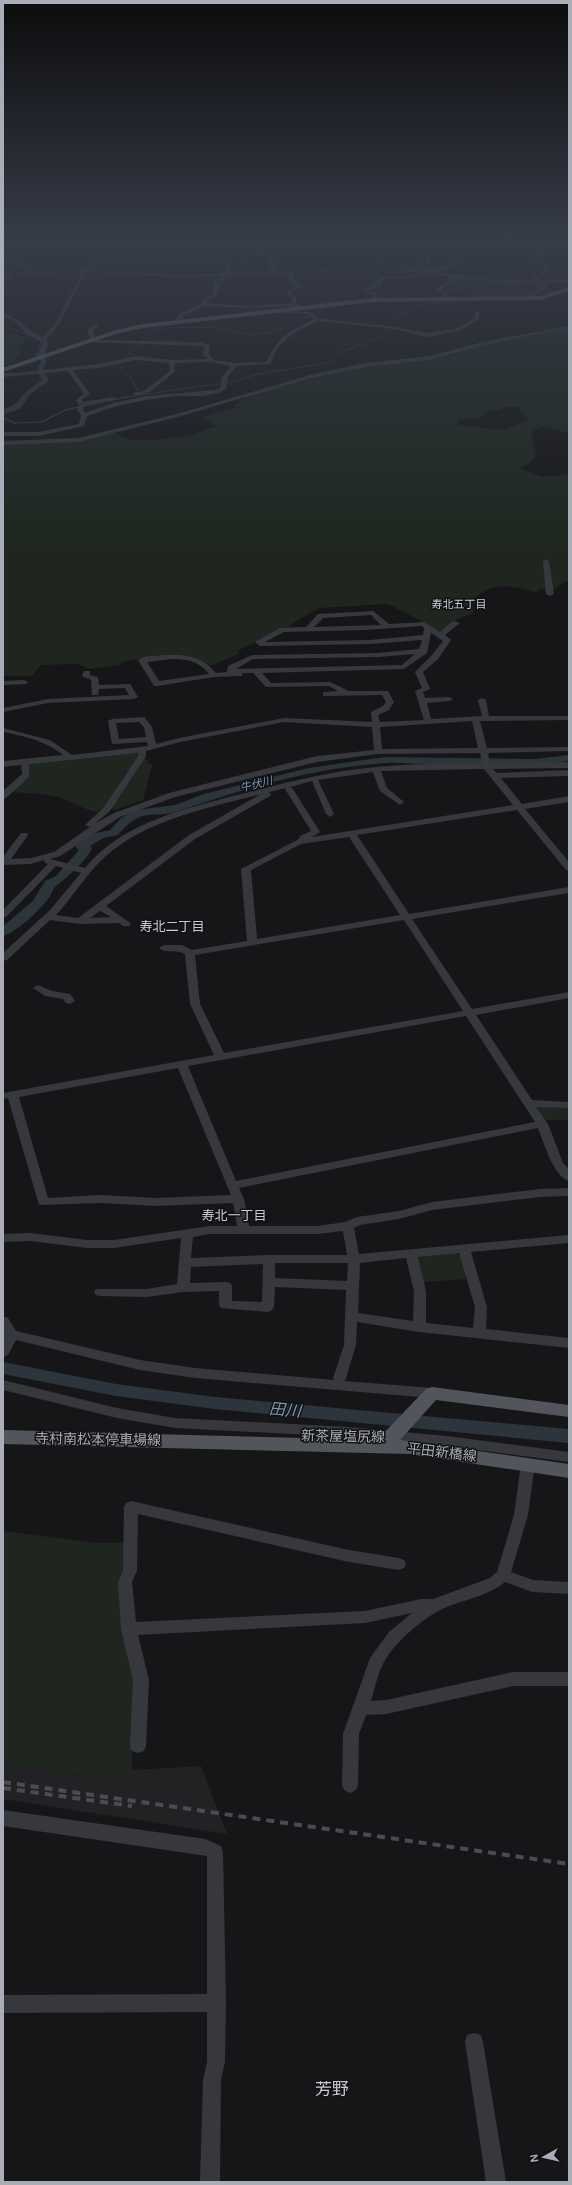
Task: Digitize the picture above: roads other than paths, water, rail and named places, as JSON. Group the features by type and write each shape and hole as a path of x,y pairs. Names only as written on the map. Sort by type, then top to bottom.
{"main road":[{"path":"3,370 86,342"},
{"path":"430,1396 569,1411"},
{"name":"新茶屋塩尻線","path":"193,1441 239,1434 393,1436 430,1396"},
{"path":"393,1436 489,1452 520,1463"},
{"name":"寺村南松本停車場線","path":"3,1437 193,1441"},
{"name":"平田新橋線","path":"193,1441 409,1447 569,1471"}],"street":[{"path":"42,357 42,352 46,344 45,342"},
{"path":"145,342 199,344 208,346 206,354 212,359 210,360"},
{"path":"3,375 99,366 136,358 171,362 210,360 235,365 268,363 276,346 280,342"},
{"path":"3,443 78,440 341,370 381,362 430,358 492,342"},
{"path":"82,405 146,392 173,371 171,362"},
{"path":"84,415 122,402 167,395 207,393 220,390 225,386 225,376 235,365"},
{"path":"3,434 39,434 82,425 84,415 80,409 82,405 79,400 87,394 69,368"},
{"path":"200,405 224,402"},
{"path":"33,443 39,434"},
{"path":"546,560 550,594"},
{"path":"308,629 321,616 373,612 387,626"},
{"path":"440,635 456,623"},
{"path":"427,637 370,642 260,644 259,642 283,630 424,624 447,640 435,657 419,672 426,689 419,691 428,721"},
{"path":"424,651 378,655 252,657 231,668 230,671 256,672 404,667 424,651 428,628"},
{"path":"214,675 209,666 187,658 142,660 157,684 214,675 256,672"},
{"path":"186,668 194,678"},
{"path":"256,672 269,686 330,684 348,693"},
{"path":"88,673 86,676 95,679 96,687 94,699"},
{"path":"3,683 24,682"},
{"path":"3,710 48,701 134,697 127,686 96,687"},
{"path":"326,694 385,693 390,702 386,708 374,714 377,725 376,734 378,752"},
{"path":"422,701 449,699"},
{"path":"482,700 486,718"},
{"path":"151,743 148,727 141,719 112,721 115,742 151,743 284,720 377,725 428,721 476,720 486,718 569,718"},
{"path":"476,720 487,766 569,868"},
{"path":"3,730 35,738 61,748 69,756"},
{"path":"3,764 69,756 97,756 142,750 151,743"},
{"path":"3,862 44,859 57,854 117,815 172,795 280,767 338,756 378,752 484,752 569,749"},
{"path":"83,836 86,828 107,809 128,775 142,756 142,750"},
{"path":"3,796 4,793 15,787 26,775 25,761"},
{"path":"3,958 48,917 69,894 84,871 114,845 156,822 200,807 316,780 376,769 569,765"},
{"path":"376,769 383,789 400,802"},
{"path":"494,776 569,774"},
{"path":"80,921 192,837 265,795 316,780"},
{"path":"316,780 330,814"},
{"path":"289,789 316,832 300,839 299,842"},
{"path":"252,942 246,869 299,842 521,809 569,799"},
{"path":"107,809 117,815"},
{"path":"352,834 542,1124 558,1164 569,1177"},
{"path":"3,862 24,835"},
{"path":"44,859 84,871"},
{"path":"3,915 56,863"},
{"path":"164,948 182,948 190,953 569,890"},
{"path":"48,917 80,921 123,922 100,907"},
{"path":"190,953 195,1004 220,1056"},
{"path":"40,989 49,994 72,998"},
{"path":"238,1199 157,1202 100,1199 43,1202 8,1095 569,995"},
{"path":"181,1064 238,1199 244,1229"},
{"path":"528,1103 569,1105"},
{"path":"232,1185 542,1124"},
{"path":"3,1238 30,1238 87,1244 114,1244 187,1233 244,1229 301,1232 348,1226 358,1221 399,1215 432,1206 540,1193 569,1192"},
{"path":"340,1378 350,1345 350,1316 354,1259 348,1226"},
{"path":"183,1288 187,1233"},
{"path":"185,1263 269,1259 354,1259 411,1255 569,1239"},
{"path":"464,1250 481,1307 479,1333"},
{"path":"411,1255 420,1291 419,1327"},
{"path":"100,1292 147,1293 183,1288 226,1286 225,1304 268,1307 269,1259"},
{"path":"269,1282 353,1286"},
{"path":"350,1316 419,1327 569,1342"},
{"path":"3,1321 9,1334 3,1352"},
{"path":"9,1334 140,1365 195,1373 398,1391 430,1396"},
{"path":"321,1384 340,1378 351,1382 388,1386 398,1391"},
{"path":"3,1385 117,1413 175,1423 393,1436 569,1457"},
{"path":"350,1785 351,1734 378,1658 394,1637 433,1605 495,1582 503,1575 520,1515 520,1463"},
{"path":"138,1746 141,1680 129,1629 125,1582 130,1571 131,1507 349,1556 399,1564"},
{"path":"503,1575 532,1586 569,1588"},
{"path":"129,1629 364,1617 421,1604 433,1605"},
{"path":"361,1708 386,1707 513,1679 569,1679"},
{"path":"3,1818 205,1848 215,1852 217,2003 216,2062 212,2080 210,2182"},
{"path":"3,2004 217,2003"},
{"path":"474,2042 496,2182"}],"waterway":[{"path":"38,354 41,342"},
{"path":"127,356 141,342"},
{"path":"140,395 232,382 258,374 327,363 341,352 368,342"},
{"path":"3,413 18,406 28,393 46,381 44,374 40,369 44,361 38,354"},
{"path":"117,363 131,378 139,393"},
{"path":"124,398 138,395"},
{"path":"3,418 15,423 42,422 65,410 124,398"},
{"name":"牛伏川","path":"3,932 38,904 49,884 60,879 85,851 86,848 81,847 83,845 100,835 114,833 125,820 140,812 177,808 208,796 309,771 385,760 535,762 569,758"},
{"name":"田川","path":"3,1368 116,1390 215,1403 569,1436"}],"railway":[{"path":"3,1782 569,1864"},
{"path":"3,1788 132,1806"}],"district":[{"name":"寿北五丁目","path":"459,604"},
{"name":"寿北二丁目","path":"172,926"},
{"name":"寿北一丁目","path":"234,1215"},
{"name":"芳野","path":"332,2089"}]}
